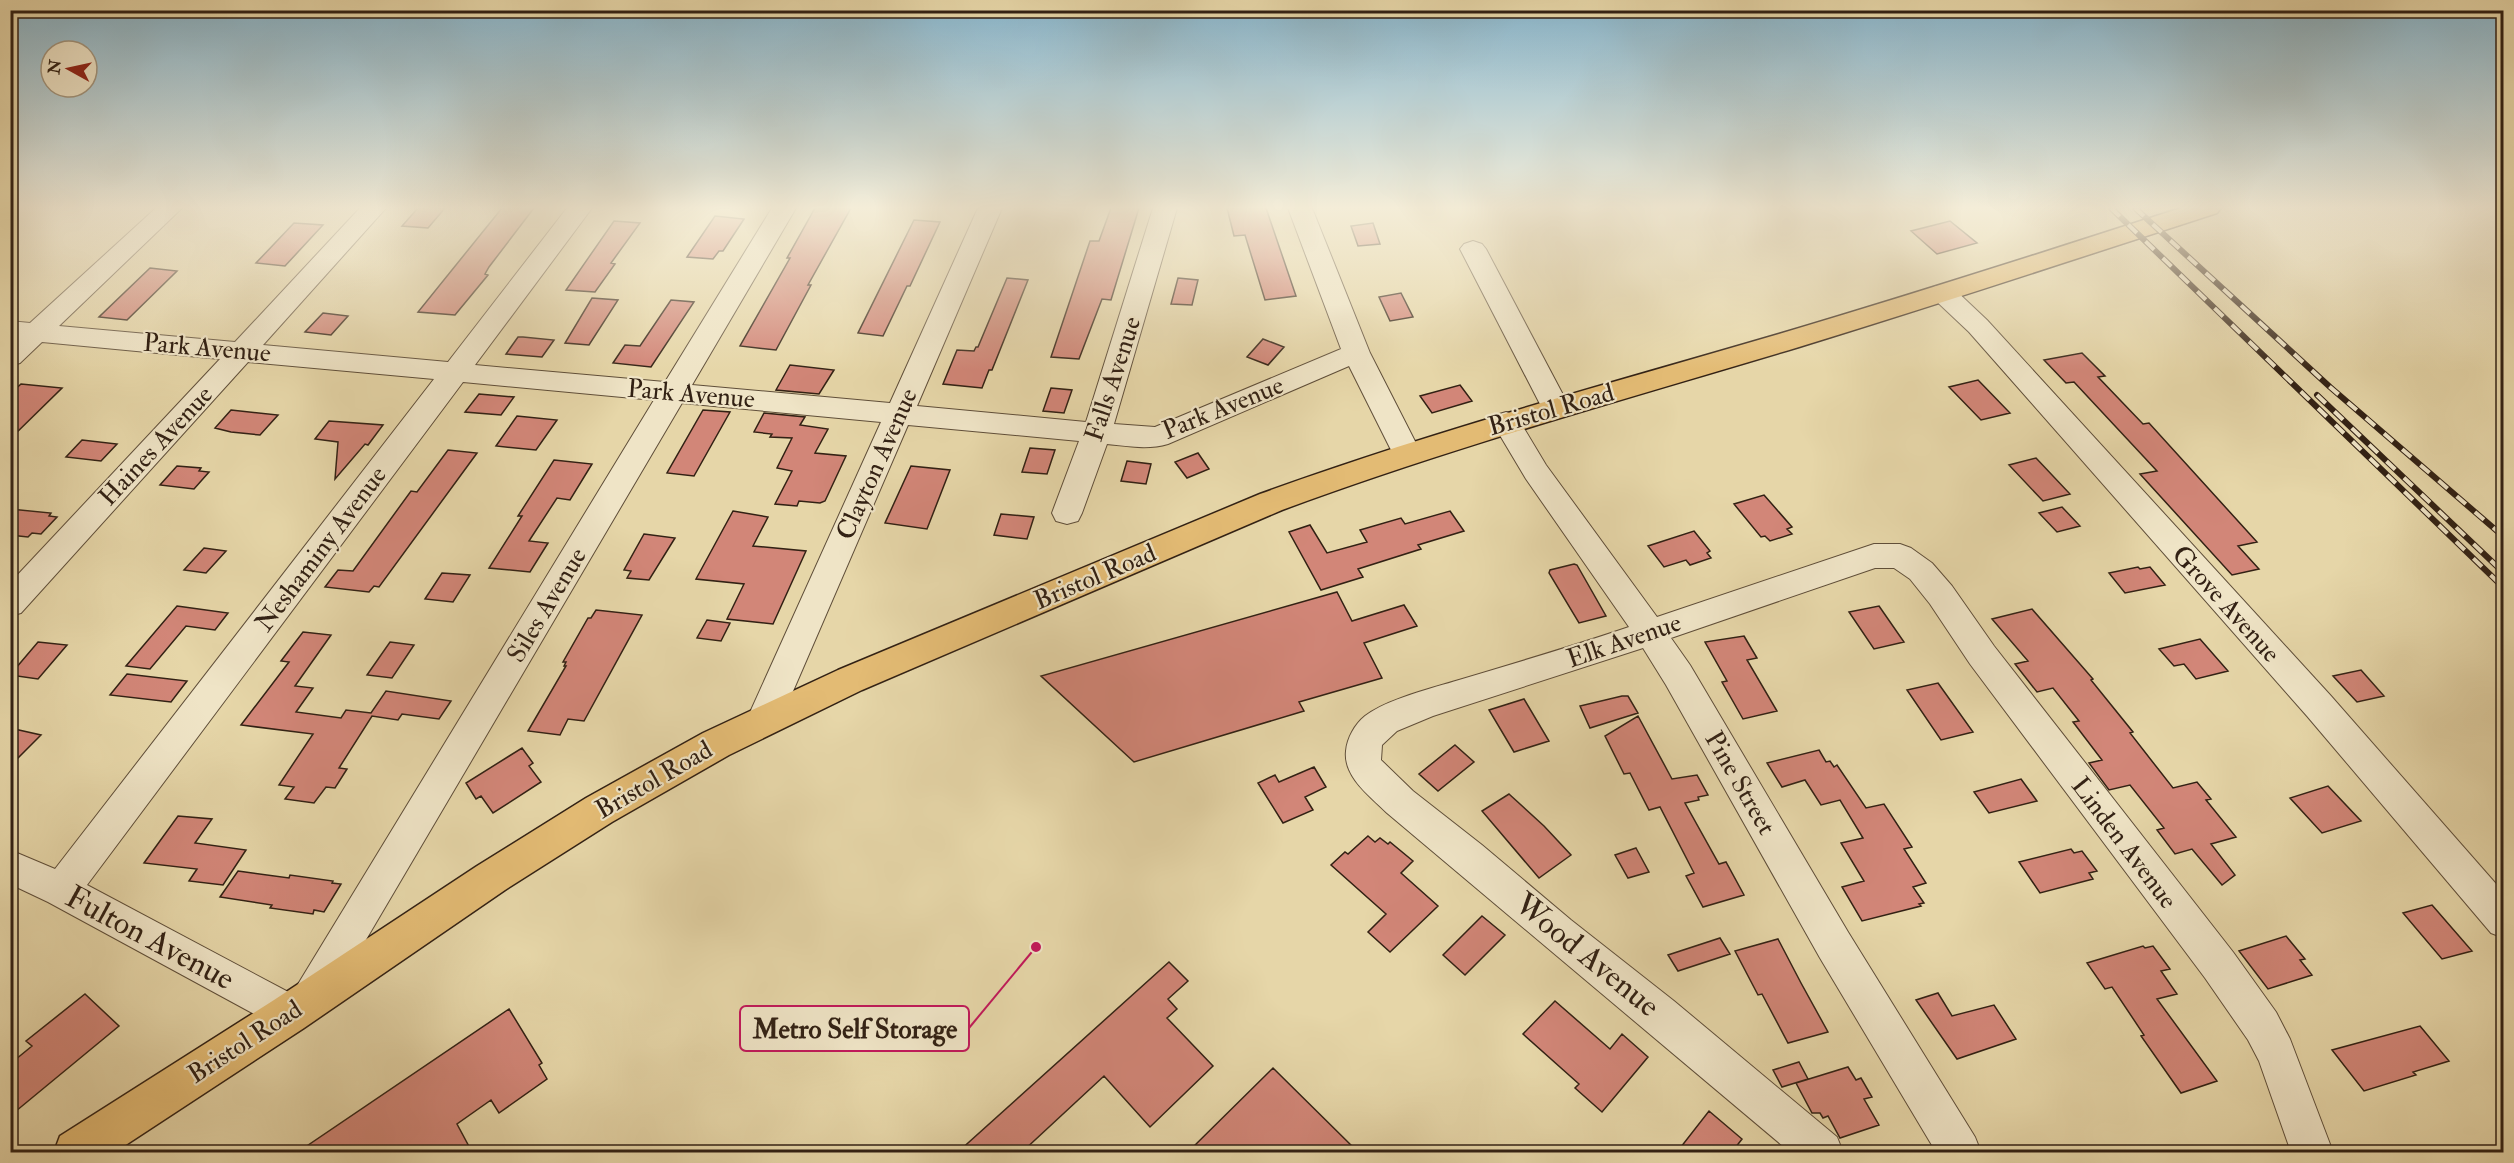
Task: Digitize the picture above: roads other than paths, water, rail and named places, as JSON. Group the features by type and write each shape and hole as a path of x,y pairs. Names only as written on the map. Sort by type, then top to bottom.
{"main road":[{"name":"Bristol Road","path":"76,1152 299,1007 491,878 599,810 764,719 850,680 1271,502 1406,453 2039,262"}],"street":[{"path":"10,357 24,331 106,262"},
{"name":"Haines Avenue","path":"10,604 325,262"},
{"name":"Neshaminy Avenue","path":"61,890 539,262"},
{"name":"Siles Avenue","path":"299,1007 752,262"},
{"name":"Clayton Avenue","path":"764,719 966,262"},
{"name":"Falls Avenue","path":"1067,513 1097,432 1149,262"},
{"path":"1321,262 1356,353 1406,453"},
{"path":"1480,262 1556,408"},
{"name":"Grove Avenue","path":"1943,293 1978,326 2319,706 2504,921"},
{"name":"Park Avenue","path":"24,331 1158,437 1356,353"},
{"name":"Pine Street","path":"1506,422 1536,472 1678,675 1834,945 1960,1152"},
{"name":"Elk Avenue","path":"1363,751 1366,739 1384,721 1424,705 1583,656 1874,556 1900,556"},
{"name":"Linden Avenue","path":"1900,556 1921,572 1941,595 1982,655 2219,966 2262,1026 2276,1053 2312,1152"},
{"name":"Wood Avenue","path":"1363,751 1364,764 1400,802 1469,857 1557,933 1660,1015 1822,1152"},
{"name":"Fulton Avenue","path":"10,866 299,1007"}],"railway":[{"path":"2167,262 2504,588"},
{"path":"2194,262 2330,387 2504,537"},
{"path":"2317,395 2504,573"}],"place":[{"name":"Metro Self Storage","path":"1036,947"}]}
